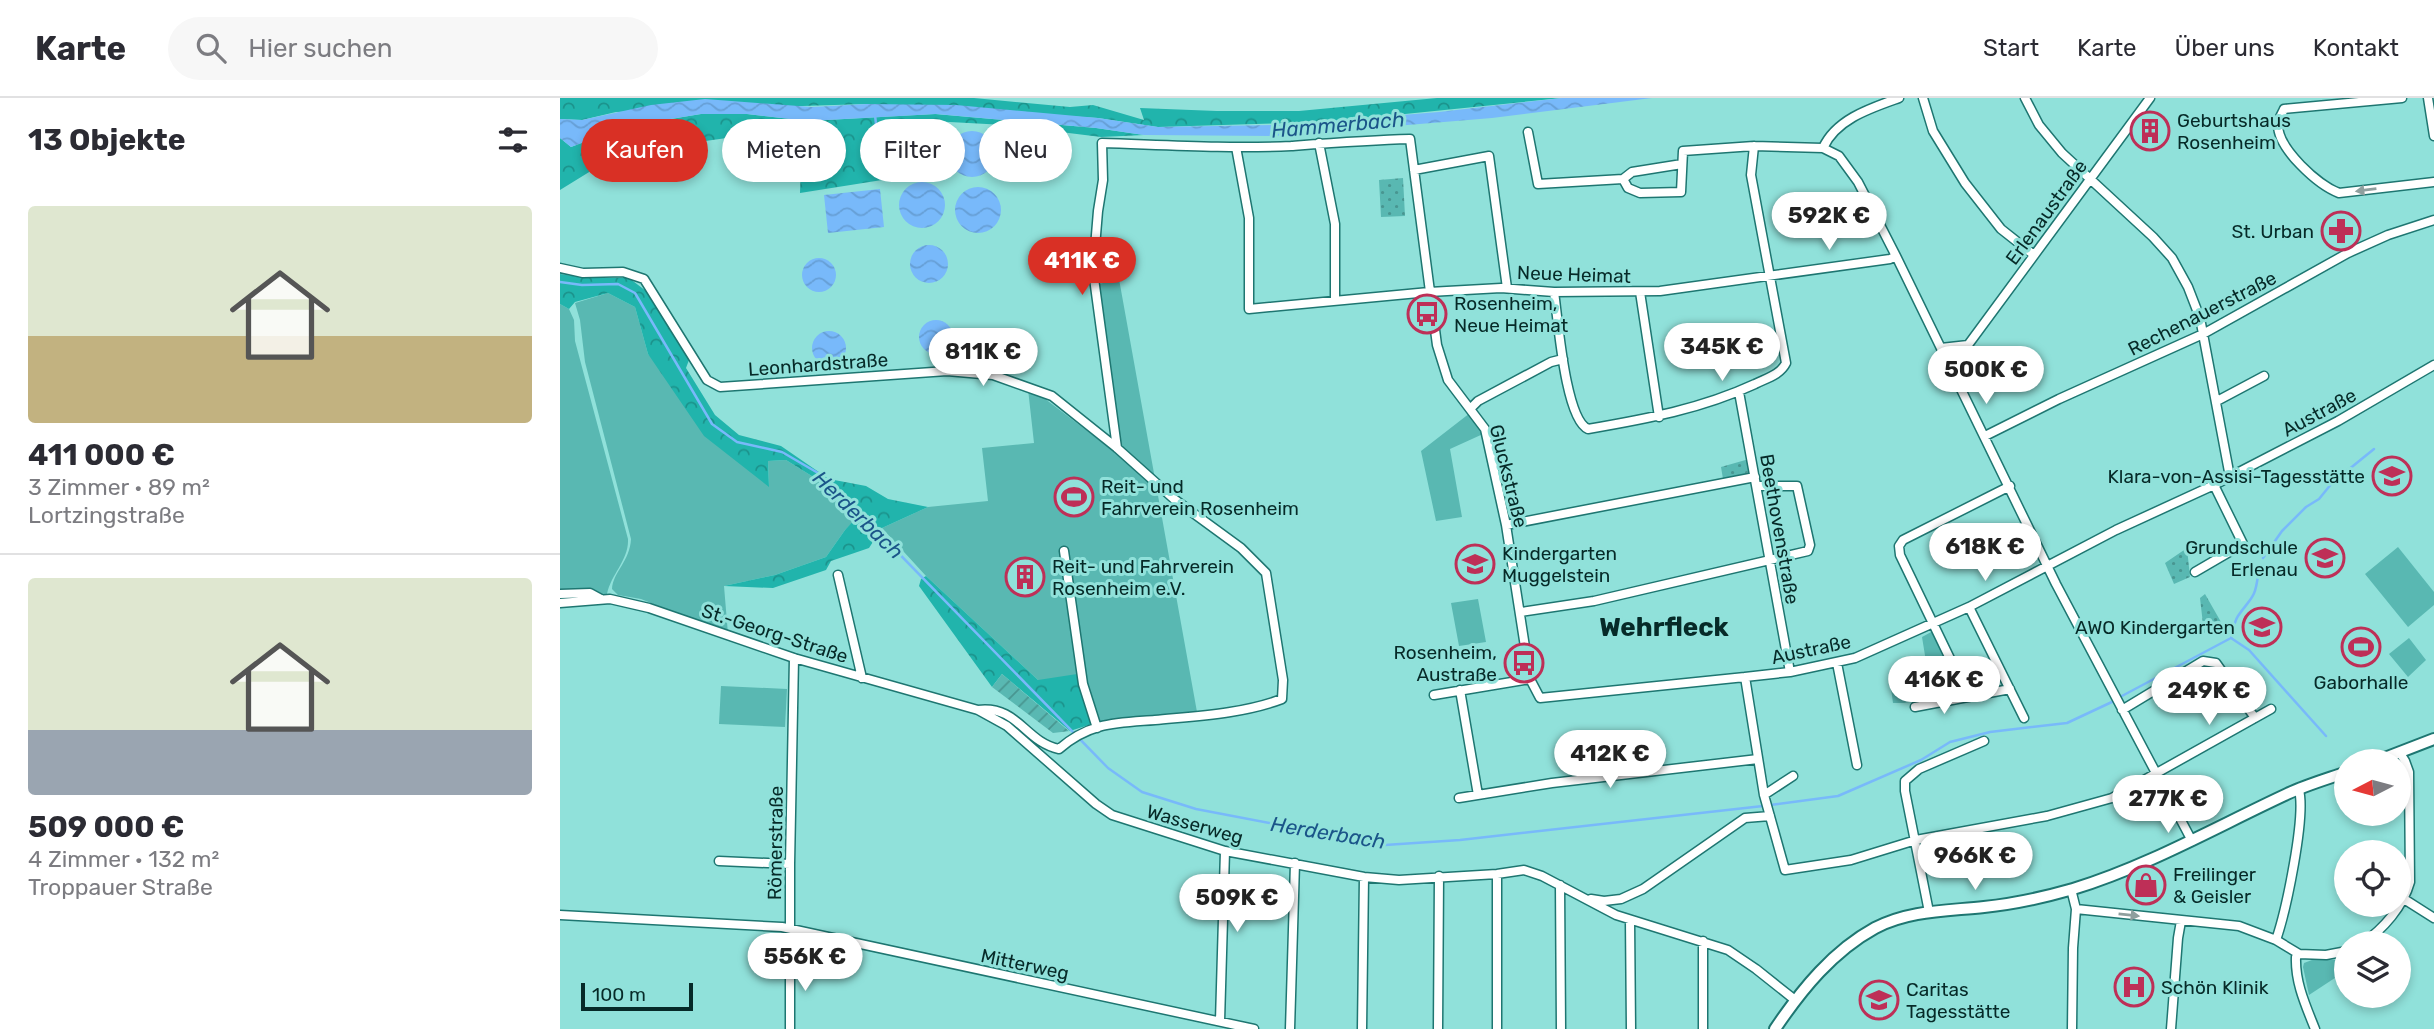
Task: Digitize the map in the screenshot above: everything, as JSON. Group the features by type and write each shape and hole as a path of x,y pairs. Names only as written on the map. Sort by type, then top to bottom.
{"street":[{"path":"1823,148 1831,135 1858,113 1899,98"},
{"path":"1923,98 1933,131 1965,183 2001,229 2034,254"},
{"path":"2025,98 2039,125 2062,153 2153,237 2172,258 2188,287 2200,318 2230,477"},
{"path":"2402,98 2284,109 2278,122 2280,138 2305,170 2326,188 2339,193 2434,182"},
{"path":"2428,98 2434,136"},
{"name":"Erlenaustraße","path":"1962,389 1963,361 1968,345 2148,99"},
{"path":"1528,132 1538,184 1623,179 1632,172 1682,164"},
{"name":"Gluckstraße","path":"1319,143 1410,139 1437,345 1448,380 1485,429 1506,525 1530,679"},
{"path":"1117,447 1093,271 1103,180 1102,143 1236,147 1319,143 1335,224 1335,300"},
{"path":"1554,292 1572,409 1583,427 1588,429 1690,410 1739,392 1779,373 1786,363 1751,175 1754,146"},
{"path":"1623,179 1628,188 1640,193 1681,192 1683,151 1754,146 1823,148 1839,156 1858,182 2047,565 2192,841"},
{"name":"Neue Heimat","path":"1236,147 1249,218 1249,309 1429,292 1507,288 1554,292 1660,291 1896,256"},
{"path":"1413,170 1489,156 1507,288"},
{"name":"Rechenauerstraße","path":"1985,436 2059,399 2203,334 2348,253 2388,235 2434,220"},
{"name":"Leonhardstraße","path":"560,268 583,273 623,272 644,279 707,380 720,387 947,371 976,373 1013,381 1052,396 1117,447 1174,499 1241,548 1266,573 1283,680 1282,699 1263,706 1151,720 1120,721 1097,728"},
{"path":"1640,292 1659,417"},
{"path":"1941,348 1968,345"},
{"path":"1471,408 1478,401 1551,362 1563,359"},
{"name":"Austraße","path":"1530,679 1540,698 1790,672 1855,658 1969,607 2047,565 2230,477 2338,421 2434,365"},
{"path":"2217,401 2264,376"},
{"name":"Beethovenstraße","path":"1739,392 1790,672"},
{"path":"1506,525 1756,481 1797,486 1810,545 1808,551 1594,601 1521,612"},
{"path":"2195,572 2244,544 2214,485"},
{"path":"1968,696 1900,555 1899,546 1903,540 2010,486"},
{"path":"978,710 993,708 1014,718 1046,746 1059,749 1072,738 1097,728 1083,684 1064,551"},
{"path":"838,575 862,678"},
{"path":"560,594 590,593 601,600"},
{"name":"St.-Georg-Straße","path":"560,603 610,599 649,608 794,658 978,710"},
{"path":"1969,607 2024,718"},
{"name":"Römerstraße","path":"790,1029 794,658"},
{"path":"2121,708 2203,661 2211,661 2216,663 2255,718"},
{"path":"1837,663 1857,765"},
{"path":"1745,677 1764,795 1785,870 1851,860 1916,840 2047,816 2112,798 2271,709"},
{"path":"1434,695 1530,679"},
{"path":"1914,707 2010,689"},
{"path":"1460,690 1478,795"},
{"name":"Wasserweg","path":"978,710 1007,726 1112,815 1225,851 1364,877 1399,880 1524,870 1630,920 1728,950 1795,1000"},
{"path":"2410,749 2434,739"},
{"path":"1929,912 1905,781 1919,769 1984,741"},
{"path":"1459,798 1552,783 1758,759"},
{"path":"1764,795 1793,776"},
{"path":"1775,1029 1823,967 1849,945 1877,927 1929,912 1988,906 2071,889 2121,872 2299,790 2334,777"},
{"path":"2276,940 2297,839 2302,801 2299,790"},
{"path":"1581,897 1604,901 1621,899 1643,889 1745,818 1770,815"},
{"path":"1215,1023 1225,851"},
{"path":"719,861 790,864"},
{"path":"1290,1029 1295,863"},
{"path":"1497,874 1497,1029"},
{"path":"1438,1029 1439,876"},
{"path":"1362,1029 1364,877"},
{"path":"1560,885 1561,1029"},
{"path":"2071,889 2076,909 2072,1029"},
{"path":"2411,903 2434,918"},
{"path":"2076,909 2239,926 2276,940 2299,954 2334,953"},
{"name":"Mitterweg","path":"560,915 790,928 1215,1023 1254,1029"},
{"path":"2378,931 2390,917"},
{"path":"1630,920 1632,1029"},
{"path":"2171,1029 2181,921"},
{"path":"1703,941 1703,1029"},
{"path":"2299,954 2296,957 2298,986 2315,1029"}],"shaded area":[{"path":"1403,178 1405,216 1381,217 1379,180"},
{"name":"Reit- und Fahrverein Rosenheim","path":"1119,279 1197,712 1095,723 1038,680 926,576 882,528 928,507 988,501 982,448 1034,443 1028,389 1040,395 1120,456 1099,284"},
{"path":"608,293 635,307 648,354 769,486 768,461 786,460 823,483 857,518 826,557 775,575 724,586 728,634 641,599 618,595 612,589 615,577 628,554 631,539 585,362 575,303"},
{"path":"560,304 569,309 574,320 575,341 628,539 626,554 607,594 560,594"},
{"path":"1470,413 1483,434 1450,449 1462,517 1436,521 1421,451"},
{"path":"1749,459 1750,474 1723,479 1721,467"},
{"path":"2398,547 2434,592 2434,605 2408,627 2365,574"},
{"path":"2187,548 2190,577 2174,584 2165,563"},
{"path":"2205,594 2221,622 2204,633 2200,598"},
{"path":"1478,599 1486,642 1459,646 1451,603"},
{"path":"1933,631 1961,693 1893,703 1890,681 1928,674 1922,637"},
{"path":"2409,638 2426,660 2408,677 2389,654"},
{"path":"1002,674 1070,731 1053,733 992,687"},
{"path":"721,686 787,689 785,727 719,724"},
{"path":"2312,960 2334,960 2334,979 2309,995 2304,963"}],"green space":[{"path":"560,98 974,98 1070,107 1093,105 1144,120 1140,108 1299,111 1437,98 1562,98 1326,122 1158,127 1098,118 867,104 616,112 581,120 560,119"},
{"path":"701,114 747,114 791,119 722,119 722,139 708,141 708,119 674,119"},
{"path":"935,114 992,119 979,119 979,124 965,123 965,119 860,119 860,182 869,182 800,193 800,182 846,182 844,119"},
{"path":"1072,126 1144,135 1101,137 1072,133"},
{"path":"560,138 571,147 581,144 581,177 560,190"},
{"path":"560,274 586,278 629,278 646,291 689,360 686,368 715,415 739,435 781,446 829,479 866,486 888,499 928,507 882,528 869,548 831,561 826,570 773,588 724,586 775,575 826,557 856,518 823,483 786,460 768,461 769,487 704,436 648,354 635,307 608,293 575,302 569,309 560,304"},
{"path":"926,576 1038,680 1077,674 1095,723 1070,731 1002,674 992,687 919,586 921,579"}],"water":[{"name":"Hammerbach","path":"1562,98 1652,98 1492,118 1275,136 1144,135 1072,126 1072,119 993,119 936,114 845,119 701,114 670,119 587,119 651,105 705,99 812,107 867,104 956,105 1098,118 1158,127 1278,125 1439,112"},
{"path":"560,119 581,120 581,143 571,147 560,138"},
{"path":"965,132 979,132 979,176 972,177 965,176"},
{"path":"913,183 931,183 939,188 944,196 944,214 939,222 931,227 913,227 905,222 900,214 900,196 905,188"},
{"path":"978,187 995,193 1001,210 995,227 978,233 961,227 955,210 961,193"},
{"path":"880,189 884,227 828,233 824,195"},
{"path":"929,245 942,251 948,264 942,277 929,283 916,277 910,264 916,251"},
{"path":"819,258 831,263 836,275 831,287 819,292 807,287 802,275 807,263"},
{"path":"936,320 948,325 953,337 948,349 936,354 924,349 919,337 924,325"},
{"path":"829,331 841,336 846,348 841,360 829,365 817,360 812,348 817,336"}],"waterway":[{"path":"875,115 875,119"},
{"name":"Herderbach","path":"560,282 582,285 618,284 635,293 712,424 737,442 782,452 818,473 1108,768 1142,792 1196,809 1385,845 1460,840 1763,806"},
{"path":"2263,558 2282,531 2306,507 2319,499 2332,483 2374,449"},
{"path":"2231,638 2237,618 2254,594 2258,575"},
{"name":"Herderbach","path":"2120,697 2231,638 2249,650 2326,736"},
{"name":"Herderbach","path":"1770,805 1838,796 1921,760 1950,742 1990,732 2067,723 2114,701"}],"place":[{"name":"Geburtshaus Rosenheim","path":"2150,131"},
{"name":"St. Urban","path":"2341,231"},
{"name":"Rosenheim, Neue Heimat","path":"1427,314"},
{"name":"Klara-von-Assisi-Tagesstätte","path":"2392,476"},
{"name":"Reit- und Fahrverein Rosenheim","path":"1074,497"},
{"name":"Grundschule Erlenau","path":"2325,558"},
{"name":"Kindergarten Muggelstein","path":"1475,564"},
{"name":"Reit- und Fahrverein Rosenheim e.V.","path":"1025,577"},
{"name":"AWO Kindergarten","path":"2262,627"},
{"name":"Gaborhalle","path":"2361,647"},
{"name":"Rosenheim, Austraße","path":"1524,663"},
{"name":"Freilinger & Geisler","path":"2146,885"},
{"name":"Schön Klinik","path":"2134,987"},
{"name":"Caritas Tagesstätte","path":"1879,1000"}],"district":[{"name":"Wehrfleck","path":"1664,627"}]}
